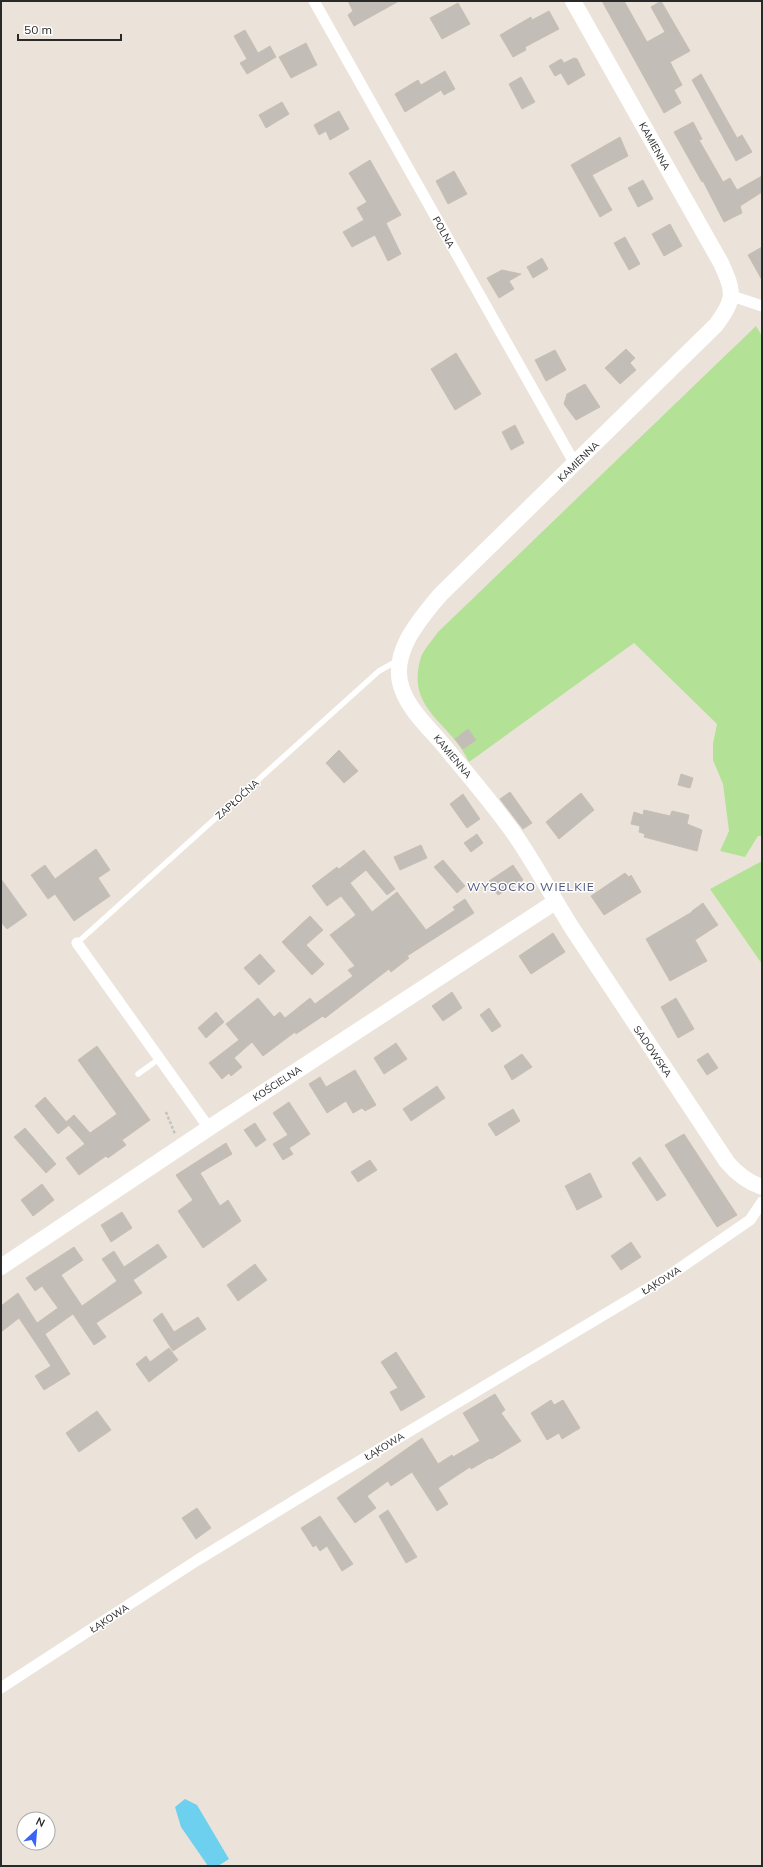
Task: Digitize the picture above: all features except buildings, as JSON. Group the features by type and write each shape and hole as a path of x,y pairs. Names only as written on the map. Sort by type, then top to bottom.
{"street":[{"name":"POLNA","path":"314,1 575,464"},
{"name":"KAMIENNA","path":"555,902 514,834 495,808 412,708 402,688 398,673 400,660 408,637 420,619 440,595 716,324 726,312 732,296 731,285 721,263 573,1"},
{"path":"732,296 762,306"},
{"name":"KOŚCIELNA","path":"1,1267 209,1128 555,902"},
{"name":"SADOWSKA","path":"555,902 726,1162 746,1180 762,1187"},
{"path":"76,943 209,1128"},
{"name":"ŁĄKOWA","path":"1,1688 196,1561 667,1277 750,1220 762,1202"}],"lane":[{"name":"ZAPŁOĆNA","path":"76,943 379,671 400,660"},
{"path":"138,1074 159,1059"}],"path":[{"path":"166,1112 181,1147"}],"green space":[{"path":"756,326 762,336 762,836 758,836 745,857 720,851 729,831 723,784 713,760 713,744 717,724 634,643 469,762 461,748 432,714 424,702 419,690 418,675 422,654 438,632"},
{"path":"762,861 762,964 710,889"}],"water":[{"path":"185,1799 197,1805 229,1859 218,1866 208,1866 181,1827 175,1807"}],"district":[{"name":"WYSOCKO WIELKIE","path":"531,887"}]}
